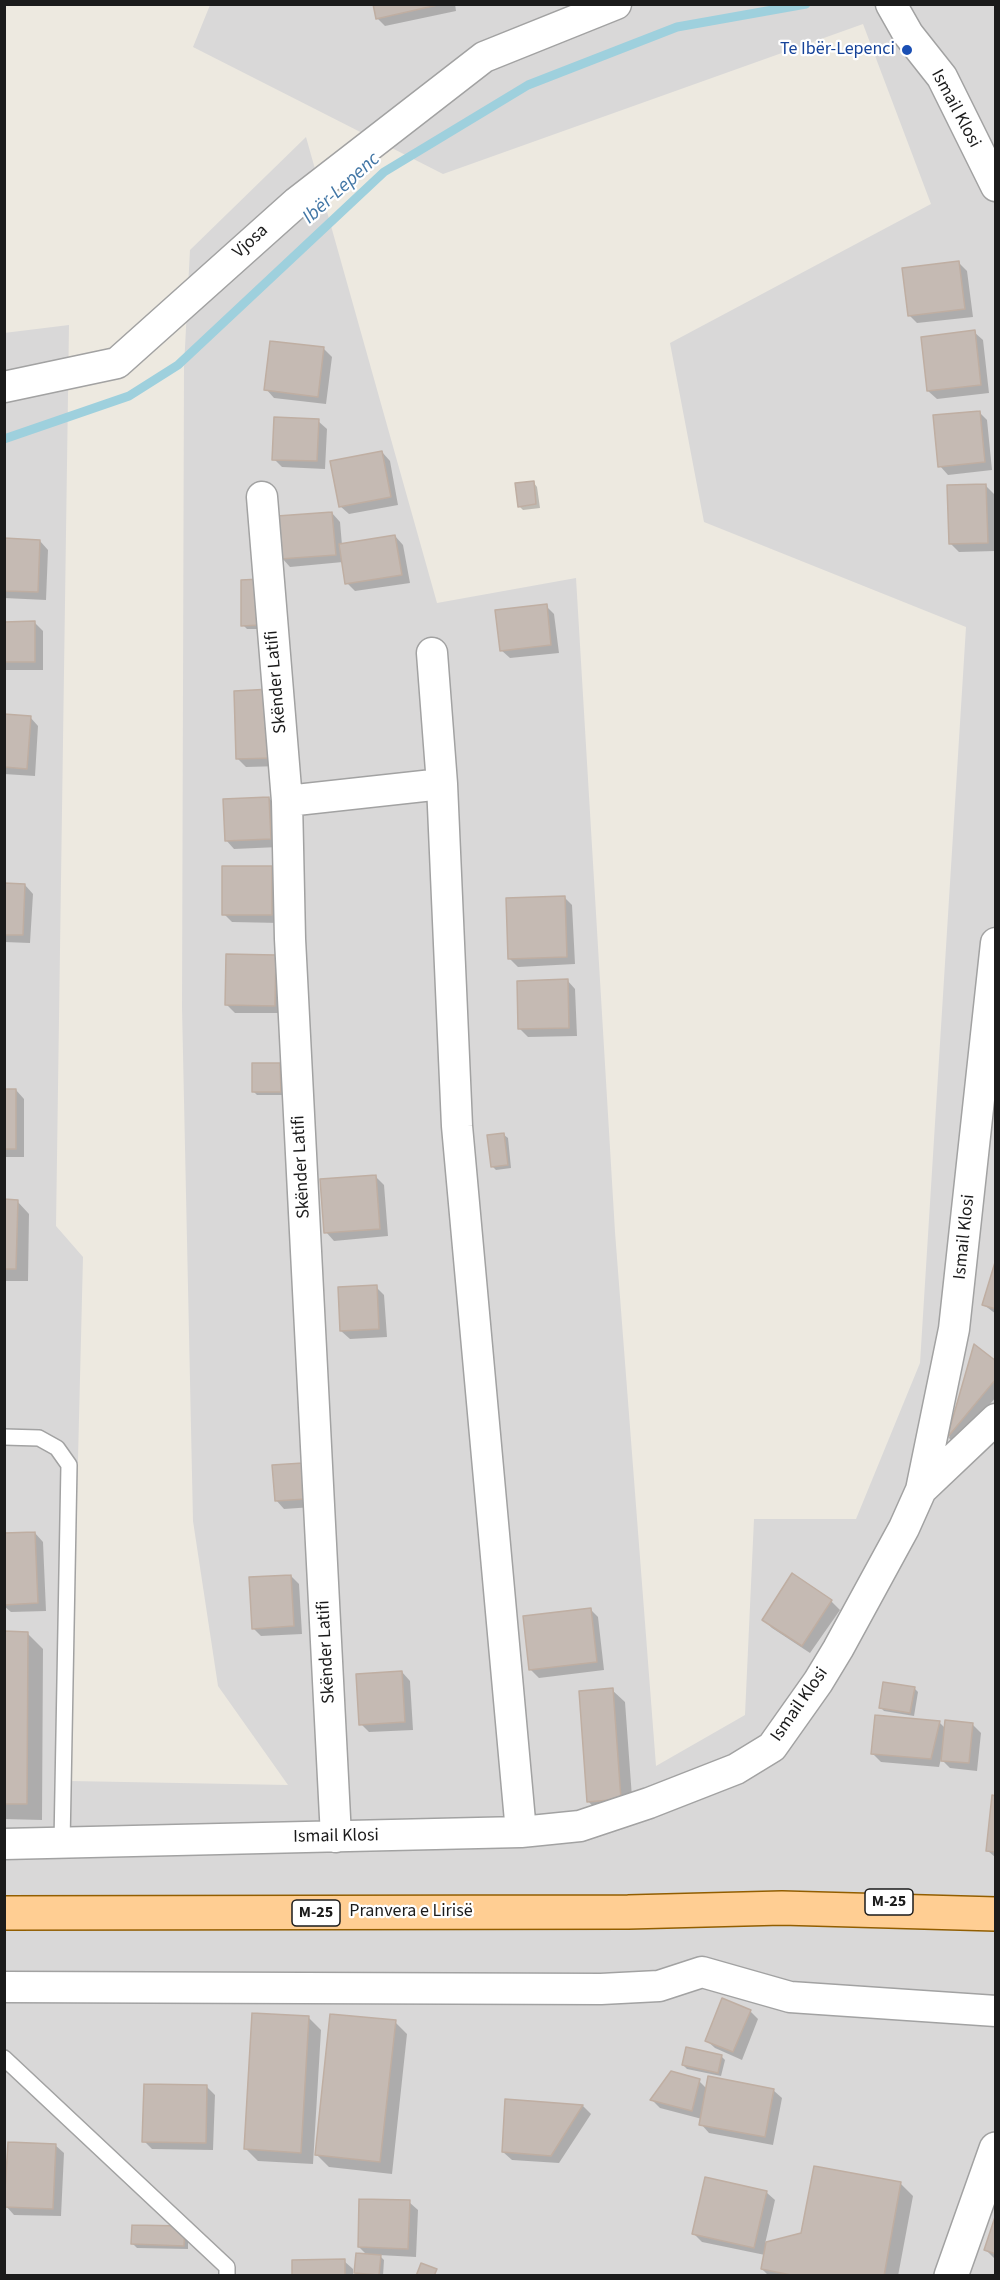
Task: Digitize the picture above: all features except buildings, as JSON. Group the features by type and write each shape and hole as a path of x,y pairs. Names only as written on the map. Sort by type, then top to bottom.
{"main road":[{"name":"Pranvera e Lirisë","path":"782,1908 811,1904 996,1900"},
{"name":"Pranvera e Lirisë","path":"4,1913 628,1912 782,1908 996,1914"}],"street":[{"name":"Vjosa","path":"4,387 117,363 297,202 484,57 616,4"},
{"name":"Ismail Klosi","path":"891,4 908,34 942,77 996,186"},
{"name":"Skënder Latifi","path":"262,497 287,801 290,939 336,1837"},
{"path":"432,653 442,784 457,1126 521,1832"},
{"path":"287,801 442,784"},
{"name":"Ismail Klosi","path":"4,1844 521,1832 580,1826 650,1803 736,1769 772,1747 818,1682 838,1649 904,1528 921,1490 954,1329 996,943"},
{"path":"921,1490 996,1419"},
{"path":"4,1987 601,1989 659,1986 702,1972 790,1997 996,2011"},
{"path":"951,2276 996,2149"}],"lane":[{"path":"4,1437 39,1438 57,1448 69,1465 62,1844"},
{"path":"4,2058 227,2267 226,2276"}],"shaded area":[{"path":"210,5 995,5 995,2275 5,2275 4,333 69,325 56,1226 83,1257 70,1781 288,1785 218,1686 193,1521 182,1007 184,367 190,250 306,137 437,603 576,578 615,1232 656,1766 745,1715 754,1519 856,1519 920,1363 966,627 704,522 670,343 931,204 863,24 443,174 193,47"}],"waterway":[{"name":"Ibër-Lepenc","path":"4,439 129,396 178,365 384,172 528,85 677,27 806,4"}],"place":[{"name":"Te Ibër-Lepenci","path":"907,50"}]}
